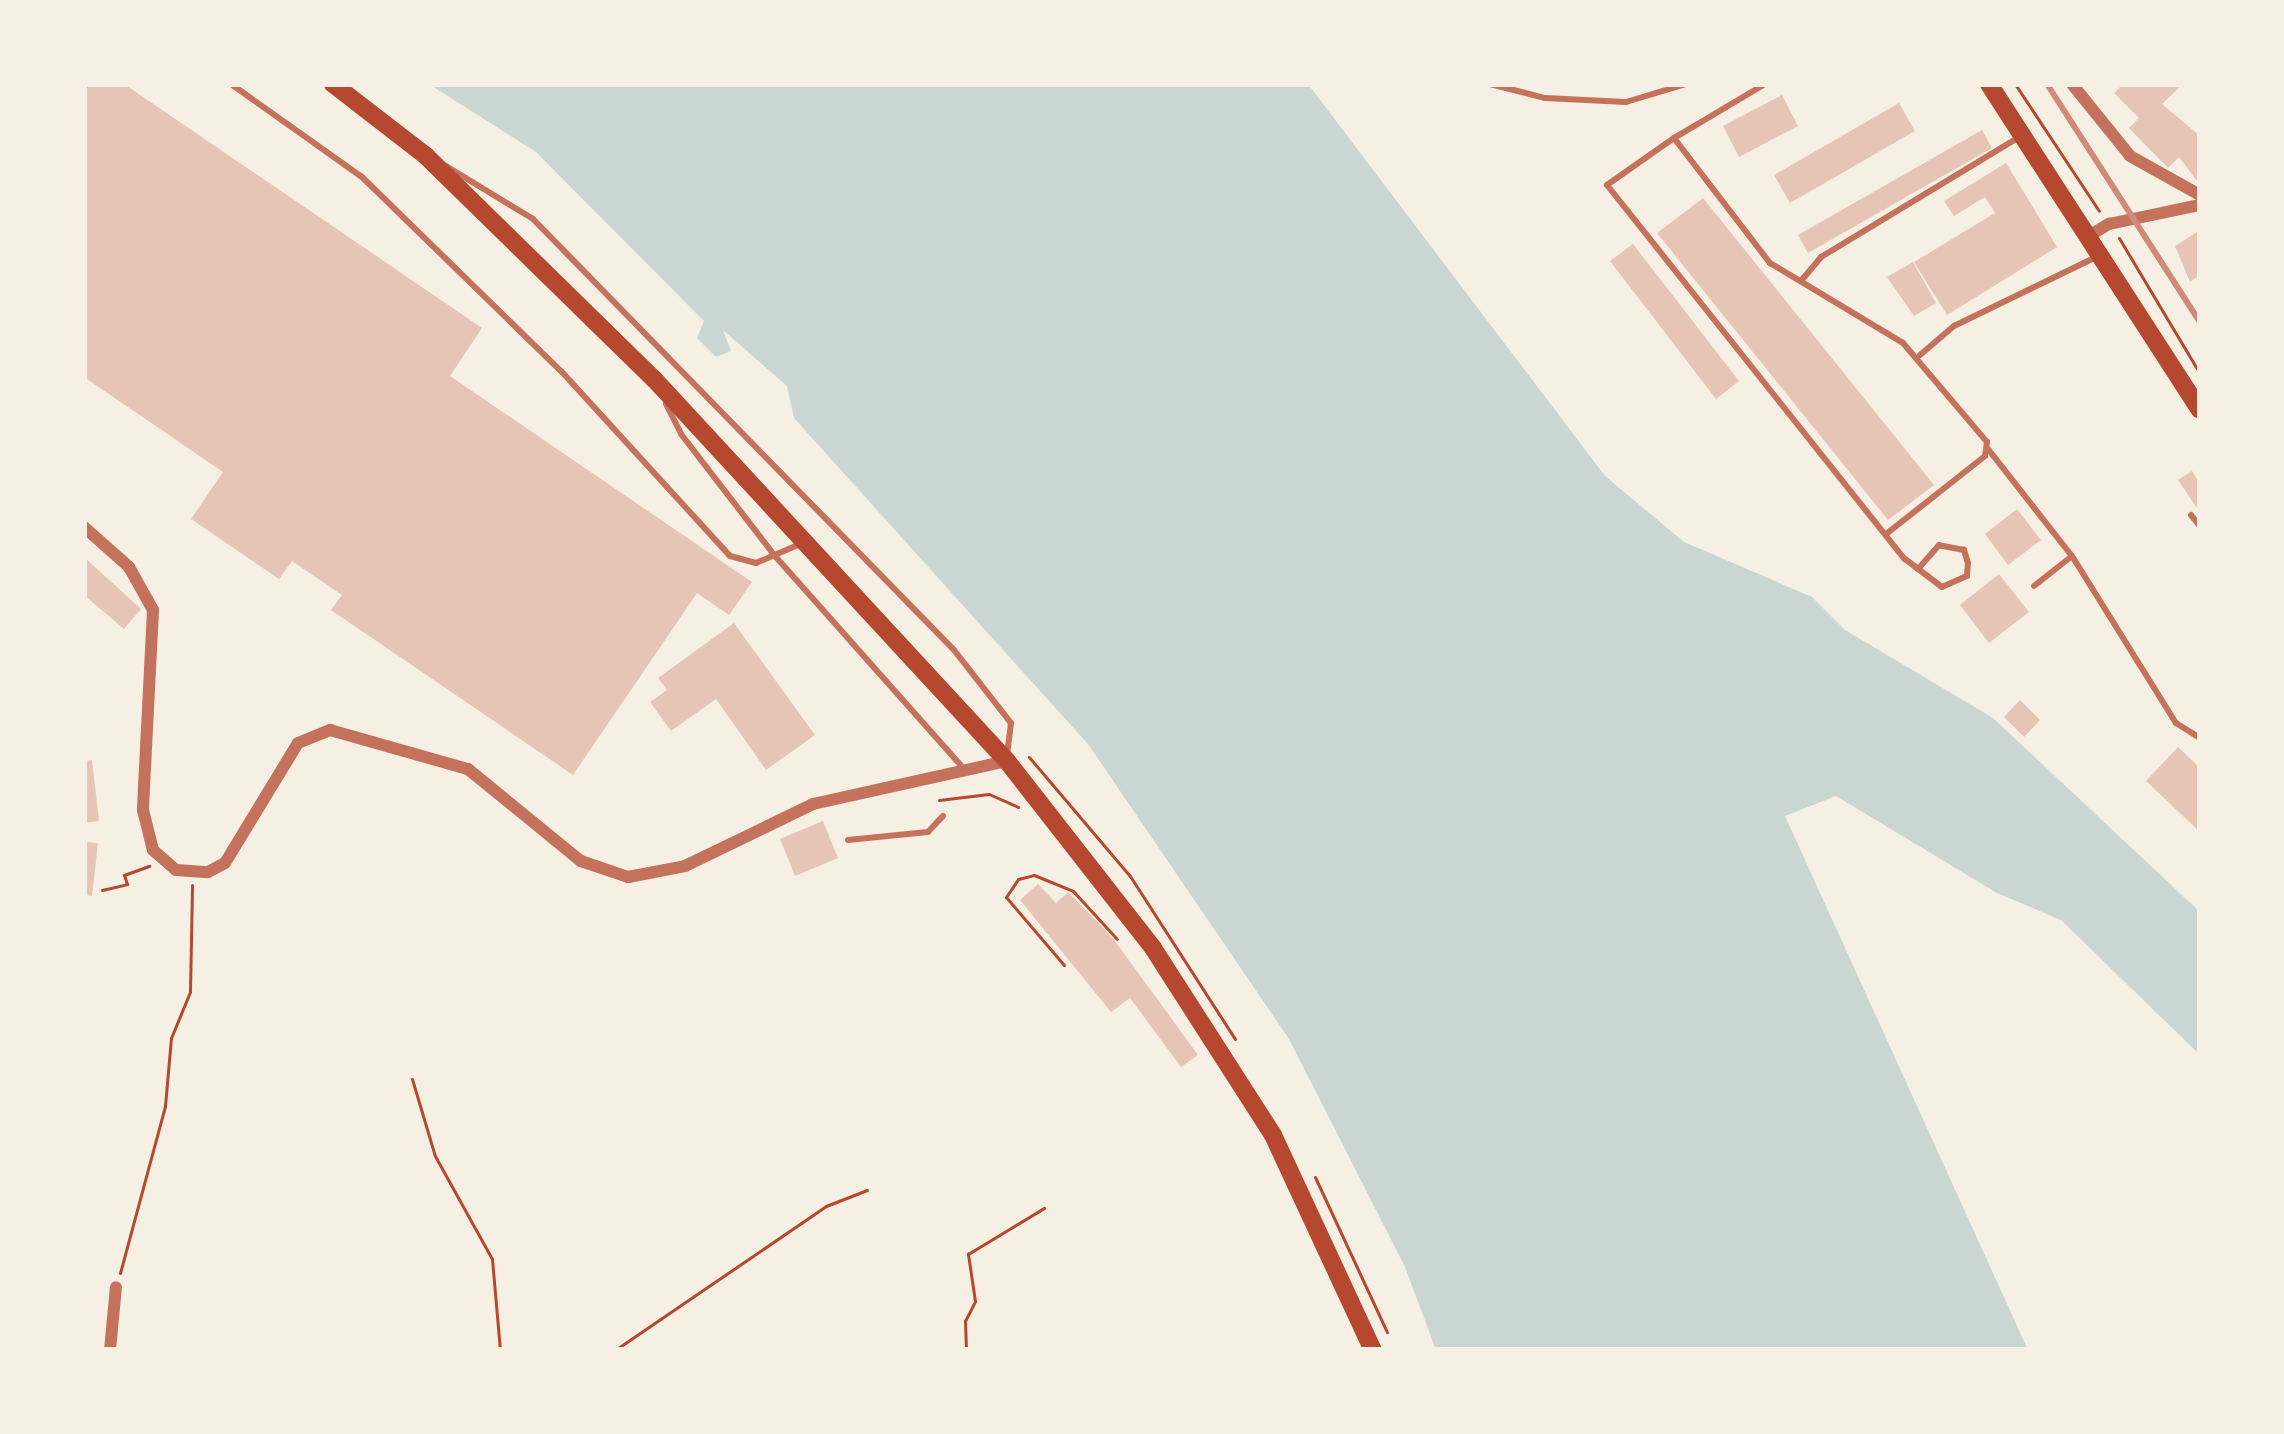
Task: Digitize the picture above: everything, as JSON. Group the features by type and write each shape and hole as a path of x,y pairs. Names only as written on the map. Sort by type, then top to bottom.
{"main road":[{"path":"333,84 426,157 654,379 1007,761 1153,948 1273,1135 1373,1350"},
{"path":"1989,84 2200,410"}],"street":[{"path":"2072,84 2129,156 2200,195"},
{"path":"2086,237 2109,224 2200,205"},
{"path":"84,526 129,567 153,610 143,810 162,861 192,872 208,872 239,849 298,743 330,730 468,769 581,861 628,877 685,866 812,804 968,774 1007,761"},
{"path":"110,1350 116,1286"}],"lane":[{"path":"231,84 362,177 562,372 730,556 756,563 803,542"},
{"path":"1490,84 1545,98 1626,102 1686,84"},
{"path":"1765,84 1607,184 1885,535 1918,569 1942,587 1967,576 1968,562 1964,550 1940,545 1918,569"},
{"path":"1801,282 1821,257 2022,136"},
{"path":"1674,138 1770,263 1919,356 2072,556 2176,723 2200,738"},
{"path":"426,157 501,194 630,311 954,650 1011,723 1007,761"},
{"path":"1919,356 1954,326 2099,255"},
{"path":"654,379 681,434 775,556 968,774"},
{"path":"1885,535 1988,449"},
{"path":"2192,515 2200,526"},
{"path":"2034,586 2072,556"},
{"path":"848,840 928,832 943,816"}],"path":[{"path":"939,800 989,794 1023,811"},
{"path":"102,890 162,861"},
{"path":"116,1286 165,1106 171,1038 190,992 192,872"},
{"path":"1064,965 1006,897 1018,879 1034,875 1072,891 1116,940 1124,934 1096,899"},
{"path":"412,1079 434,1156 492,1258 500,1350"},
{"path":"615,1350 826,1206 867,1190"},
{"path":"966,1350 964,1321 975,1301 968,1254 1044,1208"}],"shaded area":[{"path":"429,84 1308,84 1605,476 1684,542 1812,597 1845,630 1993,718 2200,912 2200,1055 2061,920 1997,893 1836,796 1785,816 2028,1350 1436,1350 1405,1267 1289,1039 1088,744 794,418 787,386 723,330 731,351 716,357 697,338 704,321 536,152"}],"building":[{"path":"84,84 124,84 482,328 450,376 752,582 729,615 697,593 573,775 331,610 342,595 292,561 279,579 191,519 223,472 84,377"},
{"path":"2123,84 2183,84 2162,104 2200,136 2200,185 2179,157 2168,168 2129,128 2139,118 2114,93"},
{"path":"1782,95 1798,126 1739,157 1723,126"},
{"path":"1899,103 1915,131 1790,203 1774,175"},
{"path":"1982,130 1992,148 1808,253 1798,235"},
{"path":"2006,163 2057,247 1947,315 1914,262 1995,213 1985,197 1954,216 1944,201"},
{"path":"1703,198 1934,485 1888,520 1657,233"},
{"path":"2200,230 2200,275 2190,282 2175,246"},
{"path":"1633,244 1739,381 1716,399 1610,261"},
{"path":"1913,262 1936,303 1914,316 1887,277"},
{"path":"2192,471 2200,484 2197,508 2178,480"},
{"path":"2017,509 2041,540 2008,565 1985,534"},
{"path":"84,557 141,609 124,629 84,595"},
{"path":"1999,574 2029,612 1989,643 1960,605"},
{"path":"734,623 815,735 766,770 716,699 671,731 650,702 667,690 658,678"},
{"path":"2020,700 2040,720 2024,737 2004,717"},
{"path":"2178,747 2200,768 2200,832 2146,781"},
{"path":"92,760 99,821 84,823 84,761"},
{"path":"823,821 838,858 795,876 780,839"},
{"path":"84,842 98,843 92,896 84,895"},
{"path":"1038,884 1056,903 1068,892 1112,937 1198,1055 1181,1067 1130,998 1111,1012 1020,900"}],"railway":[{"path":"2047,84 2200,322"}]}
